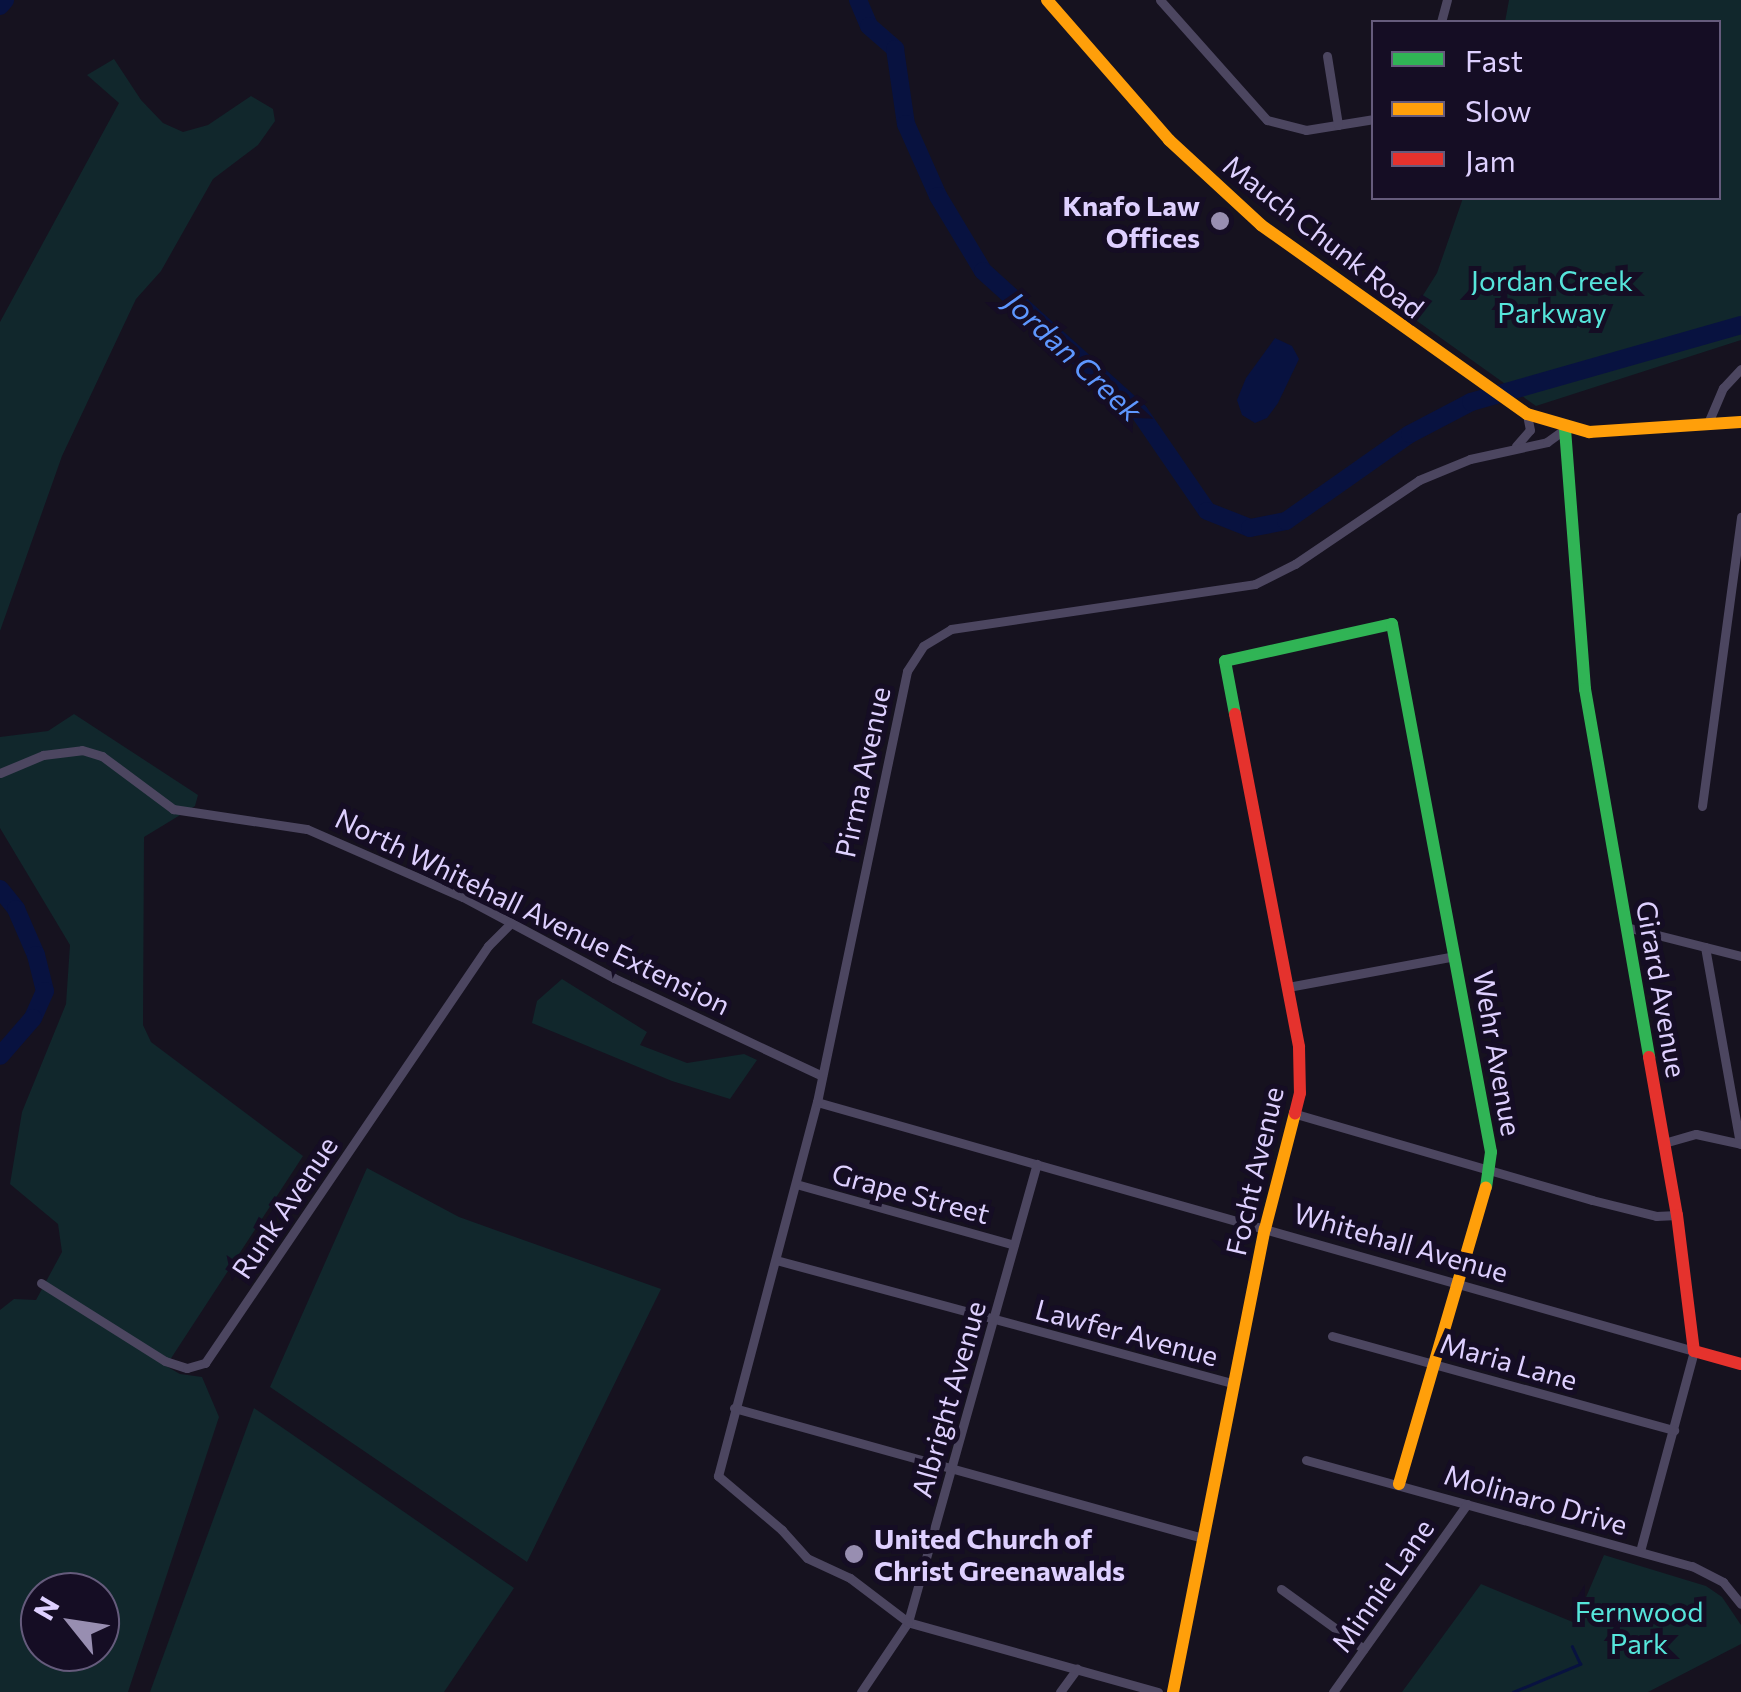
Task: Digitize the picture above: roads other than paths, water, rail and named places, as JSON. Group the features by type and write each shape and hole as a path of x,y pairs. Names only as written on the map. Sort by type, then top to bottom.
{"street":[{"name":"Mauch Chunk Road","path":"1047,0 1138,107 1218,188 1332,280 1526,414 1565,428 1596,432 1741,422"},
{"path":"1163,1 1266,120 1293,130 1371,119"},
{"path":"1326,56 1338,125"},
{"path":"1708,423 1723,388 1741,369"},
{"path":"1514,448 1530,430 1526,414"},
{"name":"Pirma Avenue","path":"908,1622 850,1578 807,1558 782,1530 730,1489 718,1471 817,1102 904,682 922,646 942,632 976,623 1182,598 1255,584 1295,564 1419,480 1470,459 1547,442 1565,428"},
{"name":"Girard Avenue","path":"1565,428 1585,689 1677,1215 1694,1351 1640,1552"},
{"path":"1702,806 1741,517"},
{"name":"Wehr Avenue","path":"1225,660 1392,624 1482,1092 1491,1169 1399,1484"},
{"name":"Focht Avenue","path":"1173,1692 1264,1229 1296,1114 1301,1068 1225,660"},
{"name":"North Whitehall Avenue Extension","path":"0,773 43,755 82,750 102,756 173,808 307,829 385,859 822,1076"},
{"name":"Runk Avenue","path":"40,1283 165,1361 187,1368 205,1364 488,946 510,923"},
{"path":"1626,927 1741,956"},
{"path":"1664,1143 1696,1134 1740,1144 1704,947"},
{"path":"1288,987 1456,956"},
{"name":"Whitehall Avenue","path":"817,1102 1741,1364"},
{"path":"1296,1114 1656,1216 1677,1215"},
{"name":"Albright Avenue","path":"860,1692 908,1622 1036,1164"},
{"name":"Grape Street","path":"796,1184 1014,1245"},
{"name":"Lawfer Avenue","path":"776,1260 1234,1384"},
{"name":"Maria Lane","path":"1332,1336 1674,1430"},
{"path":"734,1408 1204,1538"},
{"name":"Molinaro Drive","path":"1306,1460 1708,1573 1723,1582 1741,1604"},
{"name":"Minnie Lane","path":"1333,1692 1467,1504"},
{"path":"1281,1589 1364,1649"},
{"path":"908,1622 1158,1692"},
{"path":"1060,1692 1078,1669"}],"waterway":[{"name":"Jordan Creek","path":"0,6 5,0"},
{"name":"Jordan Creek","path":"858,0 869,26 895,49 906,124 938,196 983,271 1139,412 1207,511 1250,528 1286,521 1410,434 1471,402 1741,325"},
{"name":"Jordan Creek","path":"0,889 16,909 36,955 45,991 33,1018 0,1056"},
{"path":"1513,1692 1580,1664 1572,1647"}],"place":[{"name":"Knafo Law Offices","path":"1220,221"},
{"name":"United Church of Christ Greenawalds","path":"854,1554"}],"park label":[{"name":"Jordan Creek Parkway","path":"1552,296"},
{"name":"Fernwood Park","path":"1639,1627"}]}
